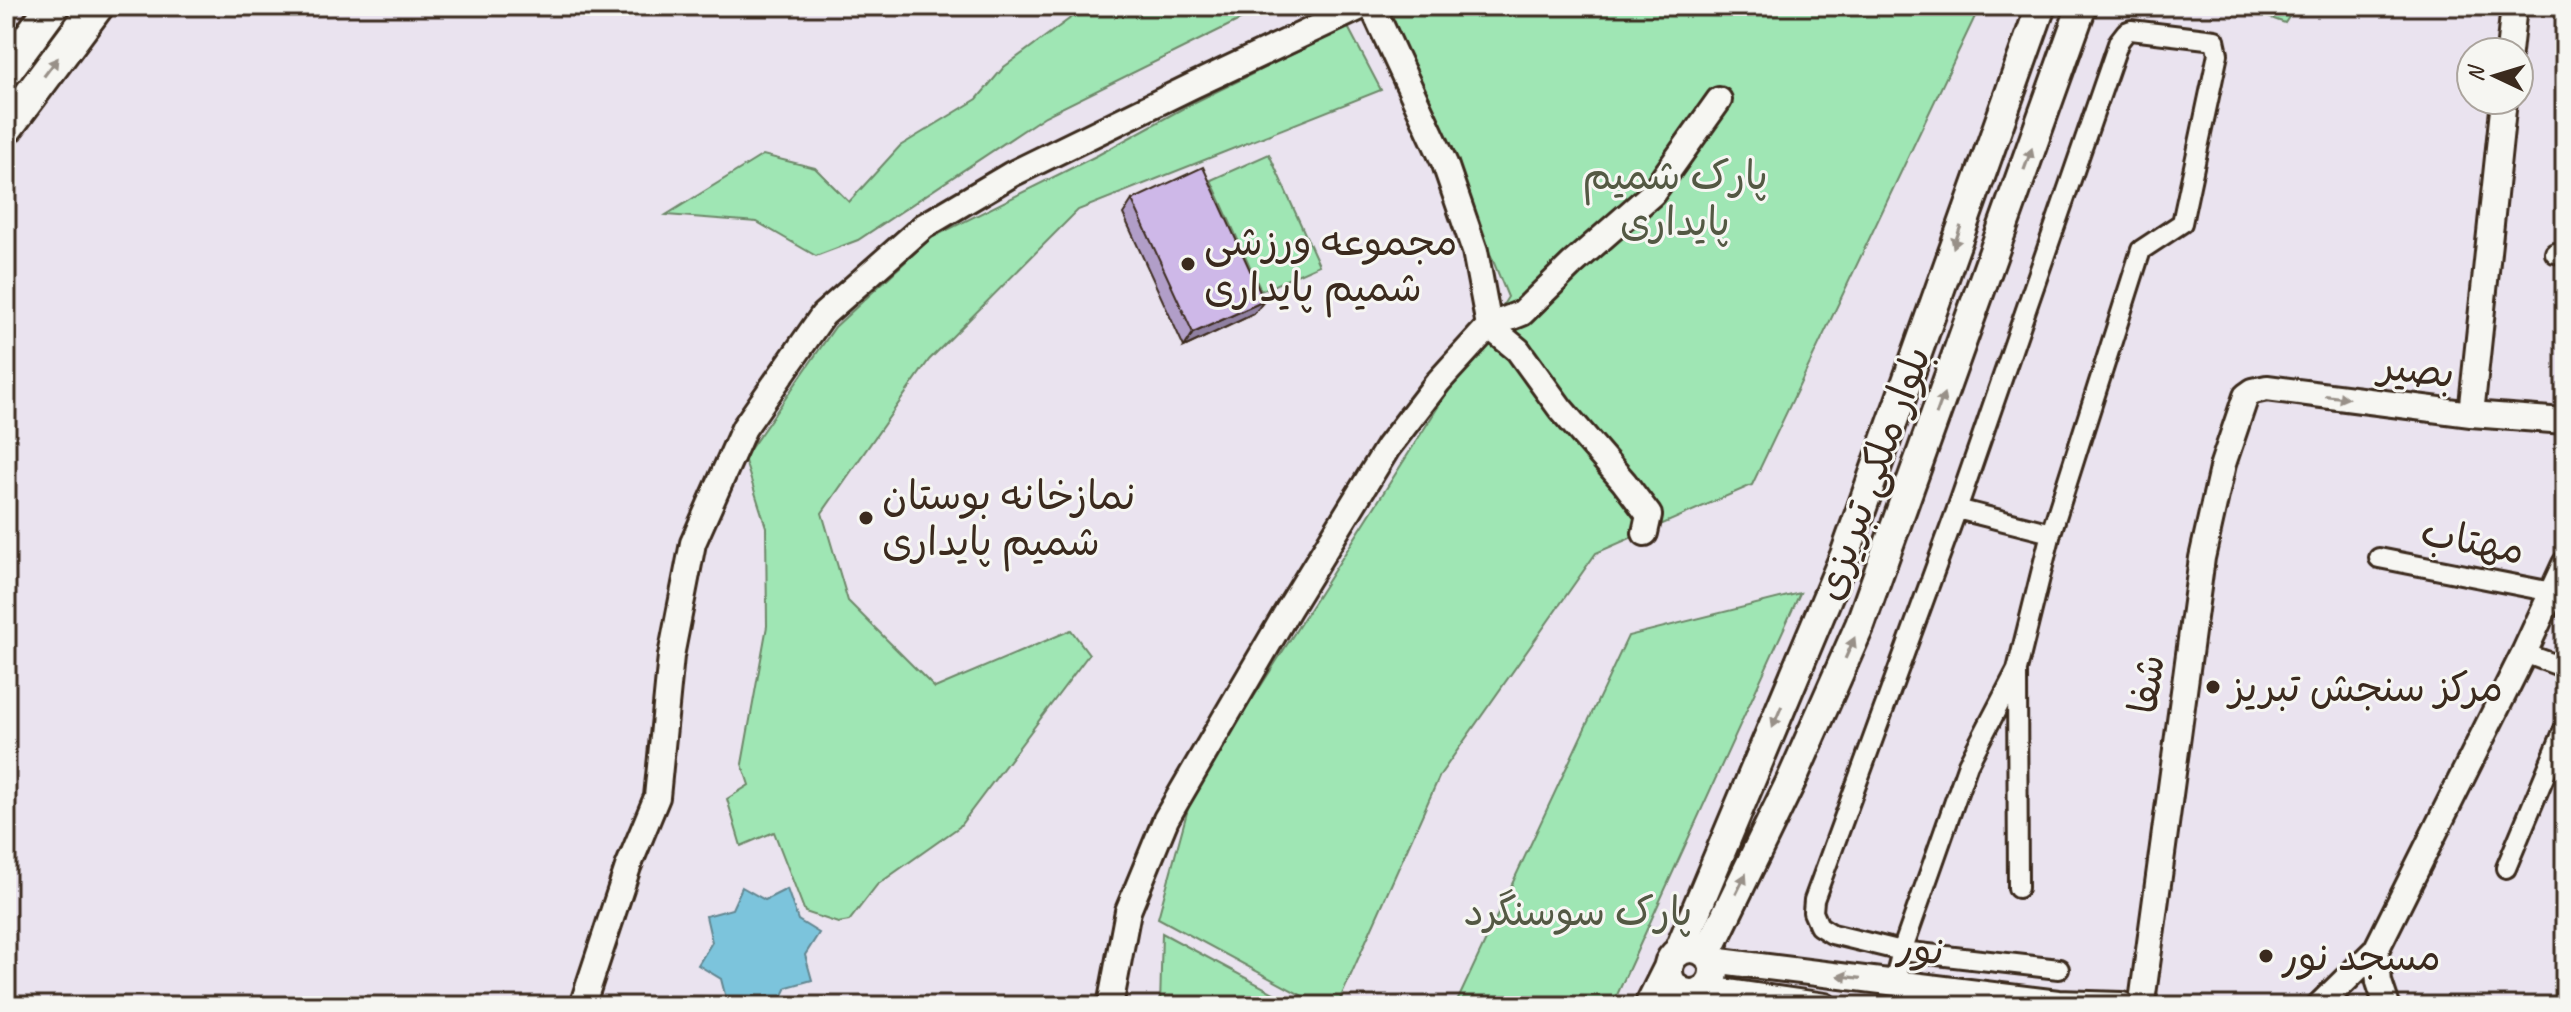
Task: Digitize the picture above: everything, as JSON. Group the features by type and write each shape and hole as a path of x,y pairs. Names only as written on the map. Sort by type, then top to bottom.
{"highway":[{"path":"6,70 53,6"},
{"path":"6,128 97,6"}],"main road":[{"name":"بلوار ملکى تبریزى","path":"1649,1006 1673,960 1845,555 2041,6"},
{"name":"بلوار ملکى تبریزى","path":"1710,957 1860,625 2082,6"},
{"path":"1694,948 1710,957 1714,976 1695,996 1678,991 1668,978 1673,960 1694,948"}],"street":[{"path":"582,1006 628,867 657,797 671,656 693,543 744,428 823,315 924,226 1012,174 1363,6"},
{"path":"1372,6 1445,164 1475,251 1489,326 1518,350 1560,408 1649,515 1645,533"},
{"path":"2511,36 2514,6"},
{"path":"1894,983 1902,951 1968,764 2017,670 2051,533 2141,250 2182,223 2218,54 2215,40 2131,30 2119,41 1957,509 1814,900 1813,912 1819,926 1832,934 1902,951 2059,969"},
{"path":"1110,1006 1128,911 1166,819 1388,447 1438,382 1489,326 1522,313 1652,194 1719,100"},
{"path":"2471,414 2502,116"},
{"name":"بصیر","path":"2259,389 2471,414 2565,421"},
{"name":"شفا","path":"2141,1005 2202,558 2223,464 2246,396 2259,389"},
{"path":"1957,509 2051,533"},
{"name":"مهتاب","path":"2379,558 2552,592"},
{"path":"2319,1006 2376,950 2565,564"},
{"path":"2524,653 2565,668"},
{"path":"2017,670 2018,888"},
{"path":"2506,868 2565,727"},
{"path":"2376,950 2379,982 2387,1006"},
{"name":"نور","path":"1710,957 2058,1003 2141,1005"},
{"path":"1695,996 1825,1006"}],"green space":[{"path":"1087,6 1268,6 1045,116 858,240 816,256 757,222 666,215 763,155 815,168 849,202 900,146 977,99 1004,67"},
{"name":"پارک شمیم پایداری","path":"1398,6 1980,6 1752,485 1596,553 1440,775 1337,1006 1321,1006 1158,918 1192,794 1508,297 1390,11"},
{"path":"2244,6 2296,6 2285,23"},
{"path":"1348,27 1381,90 1078,210 929,360 822,513 848,601 935,688 1071,630 1089,654 959,827 877,885 849,921 838,923 805,912 774,832 741,846 727,799 749,785 742,764 767,626 766,527 744,458 835,327 931,238"},
{"path":"1269,154 1319,265 1261,291 1211,180"},
{"name":"پارک سوسنگرد","path":"1800,593 1612,1006 1455,1006 1628,636"},
{"path":"1162,933 1298,1006 1160,1006"}],"water":[{"path":"742,887 765,900 787,889 798,920 819,933 805,955 812,980 787,987 778,1006 761,1006 751,1001 728,1006 721,979 698,965 712,942 706,916 732,909"}],"building":[{"name":"مجموعه ورزشی شمیم پایداری","path":"1203,167 1264,301 1193,333 1132,200"}],"place":[{"name":"مجموعه ورزشی شمیم پایداری","path":"1188,264"},
{"name":"نمازخانه بوستان شمیم پایداری","path":"866,518"},
{"name":"مرکز سنجش تبریز","path":"2213,687"},
{"name":"مسجد نور","path":"2266,956"}]}
